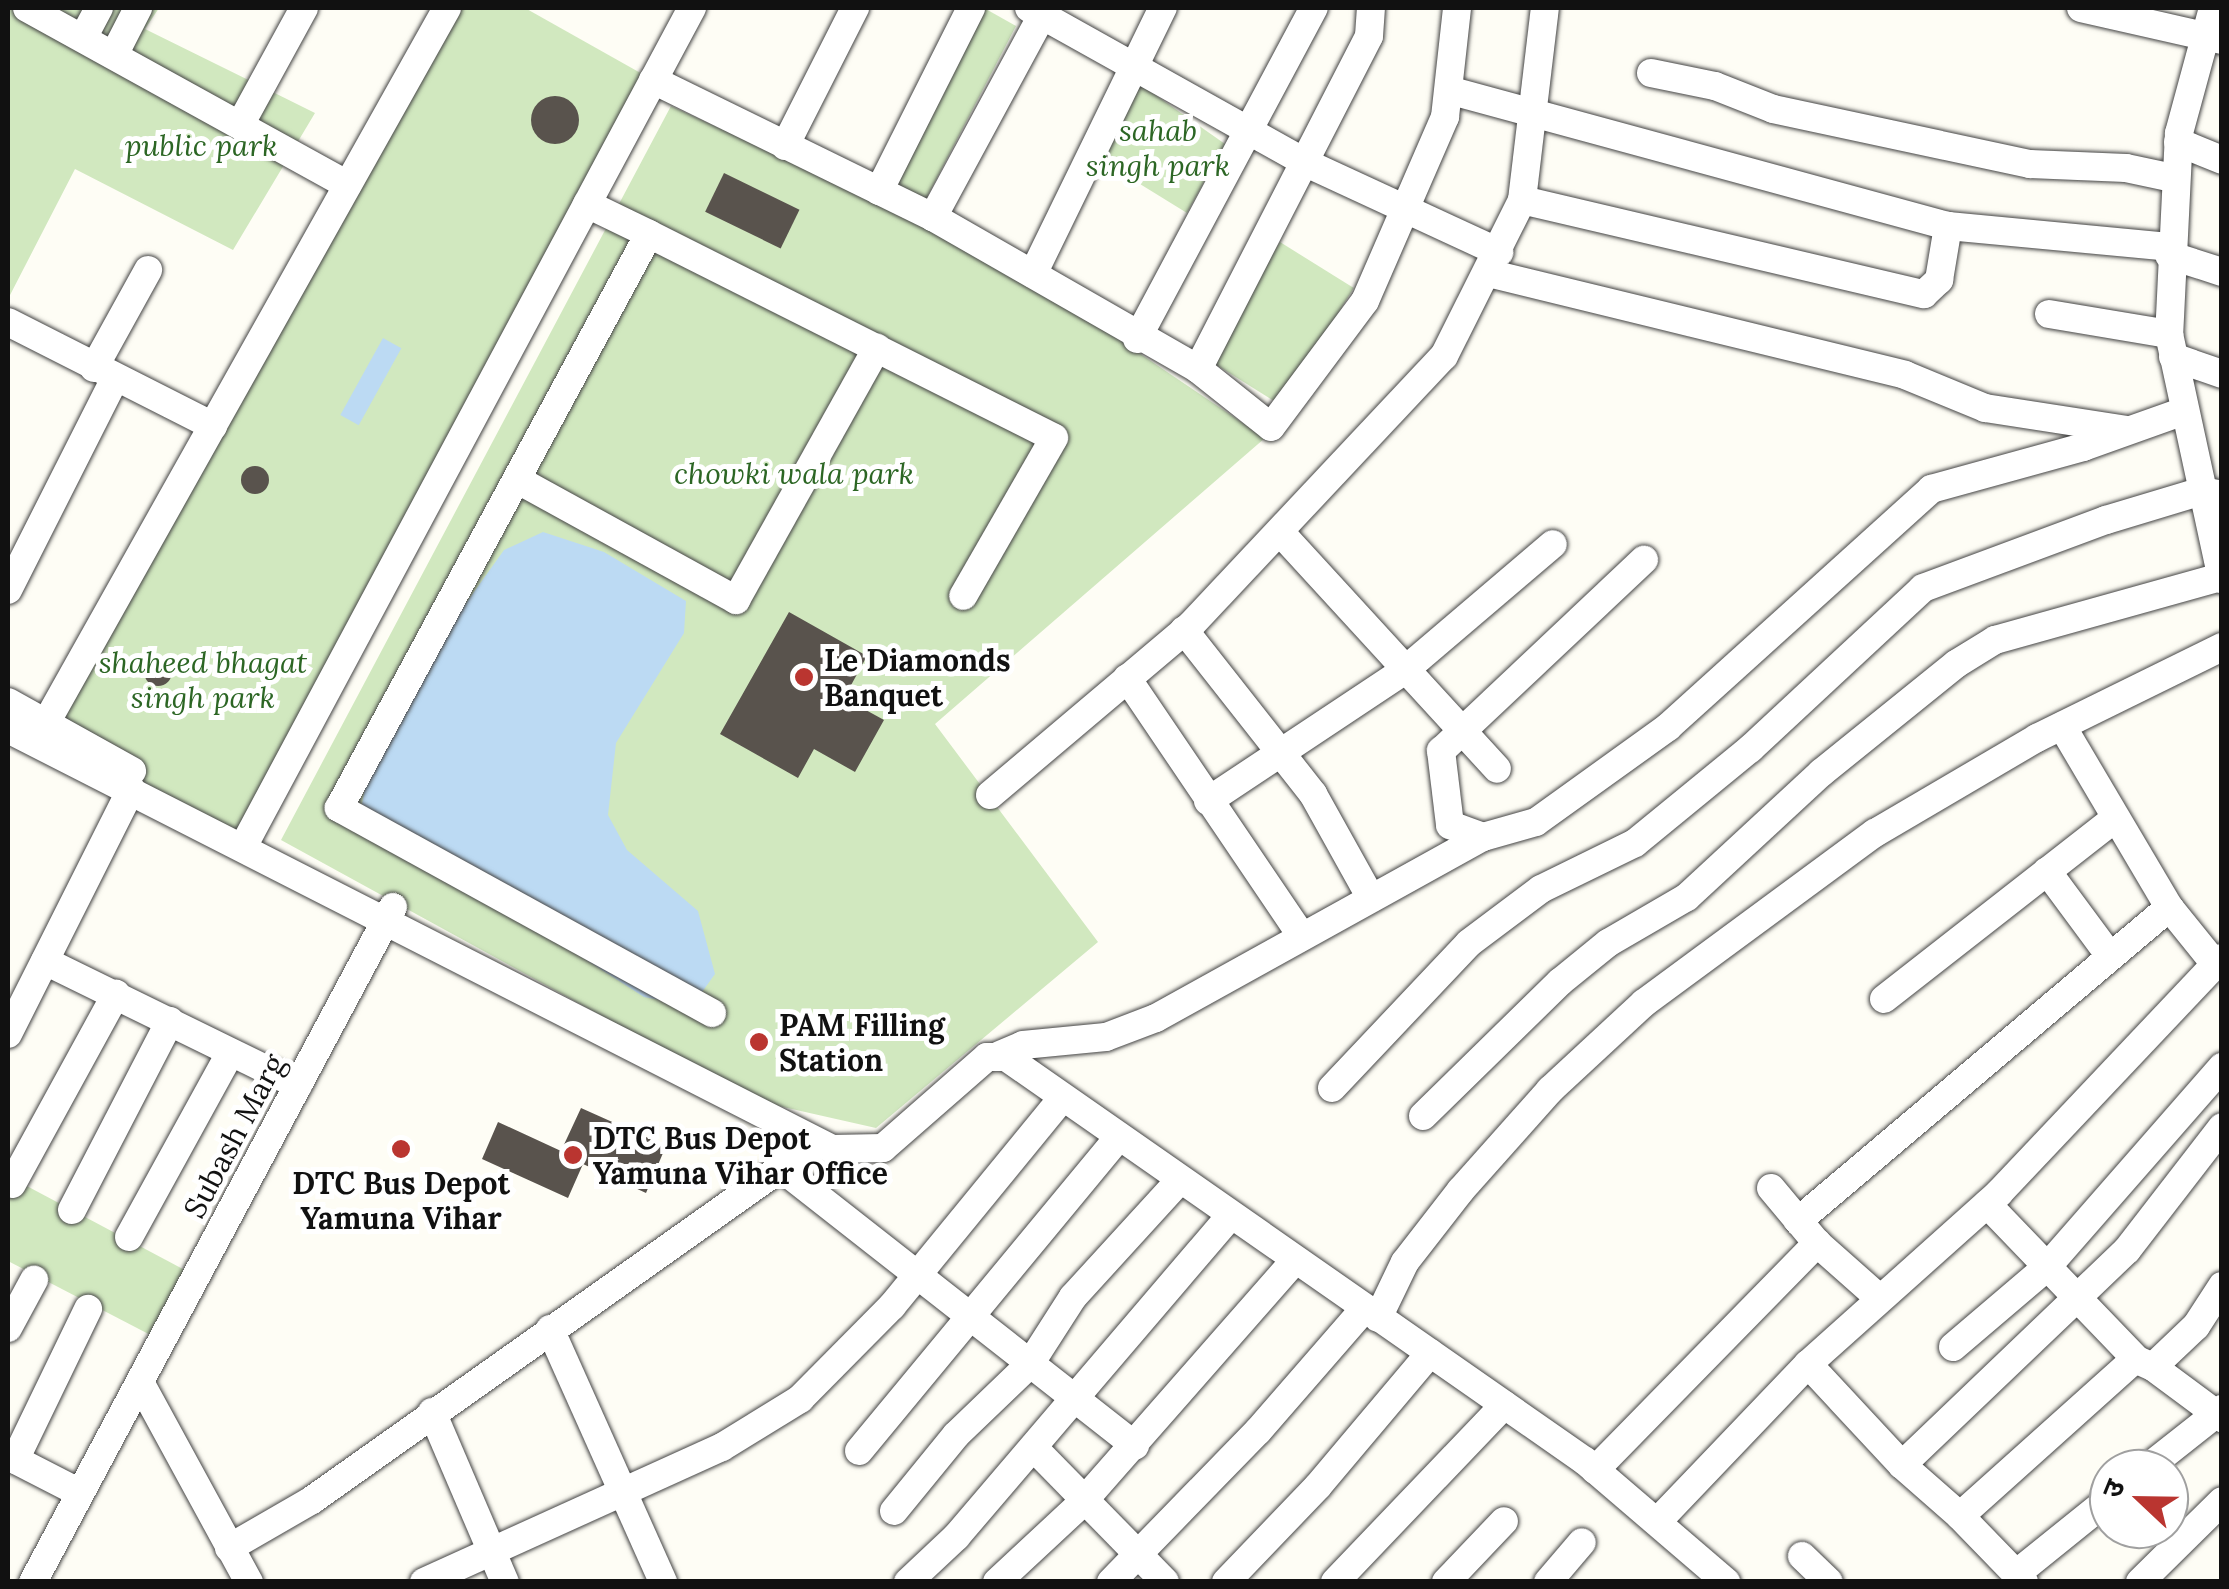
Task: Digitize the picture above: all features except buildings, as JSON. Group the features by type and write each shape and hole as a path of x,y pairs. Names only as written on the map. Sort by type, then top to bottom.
{"street":[{"path":"28,8 347,185"},
{"path":"83,38 100,8"},
{"path":"114,55 138,8"},
{"path":"240,125 304,8"},
{"path":"40,733 447,8"},
{"path":"247,842 692,8"},
{"path":"784,146 854,8"},
{"path":"879,191 971,8"},
{"path":"1033,274 1133,62 1163,8"},
{"path":"1137,339 1314,8"},
{"path":"1198,370 1370,36 1370,8"},
{"path":"653,80 933,216 1137,339 1198,370 1271,426 1365,301 1452,91 1457,8"},
{"path":"990,795 1184,630 1425,380 1493,263 1522,200 1545,8"},
{"path":"1423,1116 1560,982 1624,932 1687,897 1821,773 1956,664 2014,634 2221,578 2212,493 2184,410 2171,346 2169,251 2178,142 2212,27 2081,8"},
{"path":"933,216 1039,10 1248,132 1493,263 1905,375 1985,408 2128,431"},
{"path":"1652,73 1715,86 1773,109 2030,164 2126,168 2173,178"},
{"path":"1452,91 1948,226 2169,251 2222,272"},
{"path":"2178,142 2222,160"},
{"path":"1522,200 1924,294 1939,280 1948,226"},
{"path":"587,204 1054,438 963,596"},
{"path":"649,234 339,808 712,1013"},
{"path":"8,590 148,270"},
{"path":"2049,314 2171,346 2222,374"},
{"path":"8,322 214,426"},
{"path":"518,480 736,600 877,348"},
{"path":"8,729 40,733 761,1104 769,1116 816,1143 862,1154 883,1148 988,1058 1023,1045 1098,1039 1156,1018 1483,838 1536,822 1656,736 1930,489 2128,431 2184,410"},
{"path":"1332,1088 1469,943 1540,889 1635,843 1750,749 1923,588 1980,562 2212,493"},
{"path":"1280,532 1497,769"},
{"path":"1208,801 1406,670 1553,544"},
{"path":"1483,838 1450,825 1441,751 1644,560"},
{"path":"1184,630 1313,794 1371,898"},
{"path":"1111,1582 1372,1313 1405,1262 1461,1190 1550,1090 1644,1003 1875,833 2062,726 2222,647"},
{"path":"1127,678 1302,936"},
{"path":"8,702 40,733 130,789 247,842"},
{"path":"1657,1522 1878,1296 1986,1204 2218,961 2169,906 2112,820 2062,726"},
{"path":"8,1034 130,789"},
{"path":"1884,999 2112,820"},
{"path":"2047,871 2110,956"},
{"path":"1798,1221 2169,906"},
{"name":"Subash Marg","path":"34,1582 390,913"},
{"path":"45,960 298,1085"},
{"path":"12,1184 116,994"},
{"path":"72,1210 170,1020"},
{"path":"129,1237 230,1053"},
{"path":"1000,1055 1595,1470 1726,1582"},
{"path":"1953,1347 2047,1267 2222,1066"},
{"path":"424,1582 722,1447 800,1399 917,1276 1062,1098"},
{"path":"1902,1464 2127,1250 2222,1127"},
{"path":"858,1451 1119,1137"},
{"path":"229,1548 312,1500 816,1143"},
{"path":"781,1168 969,1317 1075,1395 1135,1446"},
{"path":"894,1511 956,1435 1030,1364 1073,1297 1180,1180"},
{"path":"1771,1188 1817,1244 1878,1296"},
{"path":"1986,1204 2144,1363 2219,1413 2172,1449"},
{"path":"908,1582 1034,1448 1231,1215"},
{"path":"1595,1470 1817,1244"},
{"path":"997,1582 1087,1498 1296,1260"},
{"path":"8,1328 34,1280"},
{"path":"1960,1516 2144,1363 2196,1326 2222,1286"},
{"path":"80,1494 11,1458 88,1308"},
{"path":"550,1329 664,1582"},
{"path":"1226,1582 1318,1486 1430,1353"},
{"path":"1808,1364 1902,1464 2020,1578 2089,1517"},
{"path":"142,1384 248,1582"},
{"path":"1335,1582 1504,1405"},
{"path":"432,1412 506,1582"},
{"path":"1034,1448 1165,1582"},
{"path":"2140,1582 2222,1502"},
{"path":"1446,1582 1504,1521"},
{"path":"1548,1582 1582,1542"},
{"path":"1802,1556 1829,1582"}],"green space":[{"name":"public park","path":"8,8 159,8 145,29 315,113 233,250 75,169 8,299"},
{"name":"shaheed bhagat singh park","path":"447,8 525,8 653,80 244,844 38,743"},
{"path":"984,8 1016,26 925,201 887,179"},
{"name":"sahab singh park","path":"1137,82 1225,144 1187,213 1101,160"},
{"name":"chowki wala park","path":"671,106 991,253 1265,438 935,724 1098,942 876,1128 757,1101 281,840"},
{"path":"1280,242 1354,288 1281,405 1207,359"},
{"path":"8,1176 196,1276 162,1341 8,1261"}],"water":[{"path":"383,338 401,348 359,425 340,415"},
{"path":"543,532 604,552 686,601 684,633 616,743 608,815 627,850 698,911 715,974 692,1006 644,997 360,815 366,782 431,652 504,550"}],"place":[{"name":"Le Diamonds Banquet","path":"804,677"},
{"name":"PAM Filling Station","path":"759,1042"},
{"name":"DTC Bus Depot Yamuna Vihar","path":"401,1149"},
{"name":"DTC Bus Depot Yamuna Vihar Office","path":"573,1155"}]}
